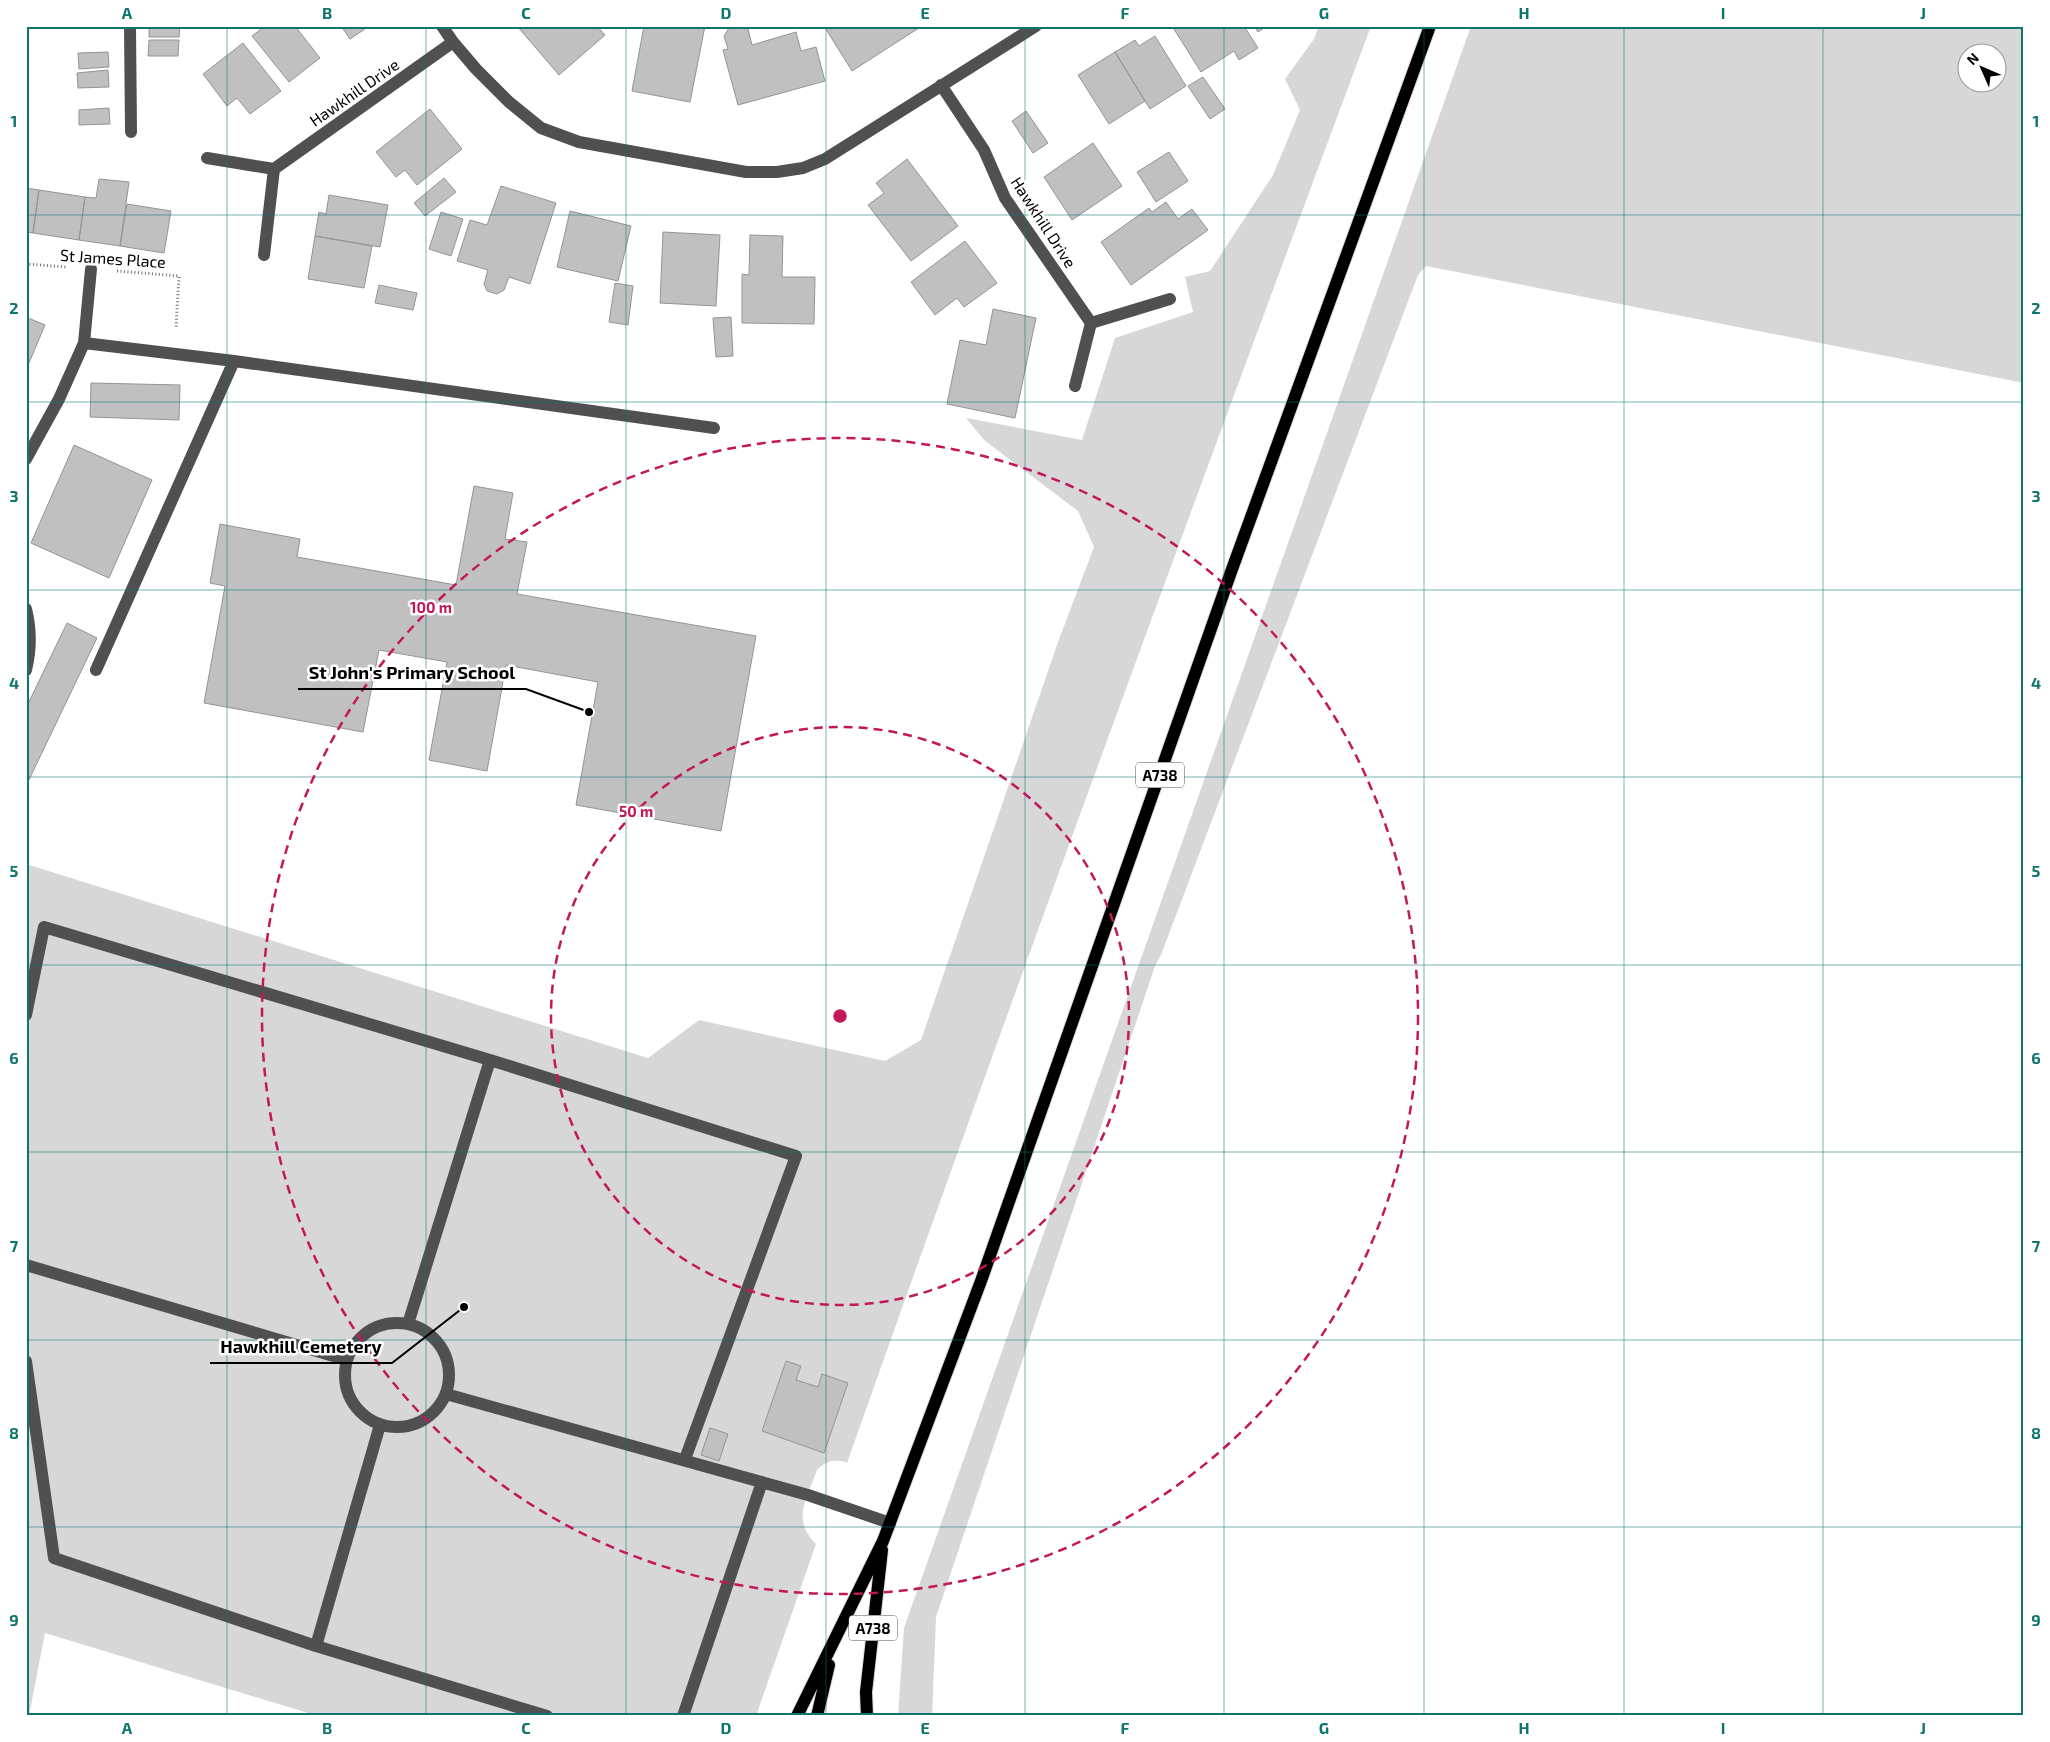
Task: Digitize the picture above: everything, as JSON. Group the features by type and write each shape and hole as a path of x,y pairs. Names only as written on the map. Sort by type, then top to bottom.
{"main road":[{"name":"A738","path":"817,1716 834,1644 890,1523 981,1282 1228,582 1430,26"},
{"name":"A738","path":"866,1716 866,1692 883,1540"},
{"path":"797,1716 834,1644"}],"street":[{"path":"130,26 130,132"},
{"path":"442,26 476,69 509,102 541,128 579,142 746,172 777,172 803,168 825,159 1036,26"},
{"name":"Hawkhill Drive","path":"274,169 453,42"},
{"name":"Hawkhill Drive","path":"941,85 984,150 1005,198 1091,323"},
{"path":"207,158 274,169 264,255"},
{"path":"26,459 59,399 84,344 91,269"},
{"path":"1076,386 1091,323 1170,299"},
{"path":"84,344 234,361 714,428"},
{"path":"96,670 234,361"},
{"path":"26,609 30,623 30,655 26,670"},
{"path":"26,1015 44,927 490,1060 796,1156 685,1460"},
{"path":"408,1324 490,1060"},
{"path":"26,1265 347,1360"},
{"path":"393,1323 408,1324 425,1331 438,1342 447,1358 450,1376 446,1394 438,1408 426,1419 412,1426 395,1428 380,1425 365,1416 354,1405 347,1390 345,1374 347,1360 355,1345 365,1334 378,1327 393,1323"},
{"path":"26,1362 54,1558 316,1646 548,1716"},
{"path":"446,1394 808,1495 890,1523"},
{"path":"316,1646 380,1425"},
{"path":"683,1716 762,1482"}],"path":[{"name":"St James Place","path":"26,264 179,276 175,354"}],"shaded area":[{"path":"1319,26 1371,26 1106,743 847,1463 835,1461 820,1467 817,1470 806,1499 803,1508 804,1526 808,1535 816,1544 756,1716 318,1716 45,1633 29,1716 26,1716 26,864 648,1058 699,1020 885,1061 921,1040 1058,642 1094,547 1078,511 984,440 966,418 1082,440 1115,338 1193,312 1185,277 1210,271 1273,175 1300,110 1285,79 1314,39"},
{"path":"1471,26 2024,26 2024,383 1426,266 1418,275 1161,955 1155,966 936,1617 932,1716 898,1716 904,1628"}],"building":[{"path":"149,26 180,26 179,37 149,37"},
{"path":"265,26 295,26 320,58 289,82 252,36"},
{"path":"341,26 363,26 365,29 350,39"},
{"path":"517,26 597,26 605,35 559,75"},
{"path":"644,26 705,26 690,102 632,91"},
{"path":"735,26 748,29 752,45 796,32 801,51 816,47 825,81 738,105 723,50 728,49 724,36 729,28"},
{"path":"824,26 922,26 852,71"},
{"path":"1172,26 1244,26 1258,48 1239,60 1234,51 1201,72"},
{"path":"1254,26 1267,26 1258,32"},
{"path":"1155,36 1186,86 1150,109 1115,52 1135,40 1139,46"},
{"path":"149,40 179,40 178,56 148,56"},
{"path":"243,43 281,91 250,114 237,98 227,106 203,74"},
{"path":"108,52 109,67 79,69 78,53"},
{"path":"1115,52 1145,101 1109,124 1078,75"},
{"path":"108,70 109,87 78,88 77,73"},
{"path":"1203,77 1225,109 1210,119 1188,86"},
{"path":"109,108 110,124 79,125 79,110"},
{"path":"430,109 462,149 417,185 405,170 396,177 376,152"},
{"path":"1026,111 1048,143 1033,153 1012,121"},
{"path":"1093,143 1122,186 1072,220 1044,177"},
{"path":"1169,152 1188,181 1156,202 1137,172"},
{"path":"907,159 958,226 911,261 868,205 884,193 876,183"},
{"path":"444,178 456,192 425,216 414,203"},
{"path":"99,179 129,182 120,246 79,240 85,197 96,198"},
{"path":"501,186 556,203 530,284 509,277 504,290 497,294 487,291 484,284 488,270 457,261 470,220 487,225"},
{"path":"26,188 39,190 33,233 26,232"},
{"path":"39,190 85,197 79,240 33,233"},
{"path":"329,195 388,205 380,247 315,236 319,212 326,214"},
{"path":"1166,202 1178,219 1192,209 1208,230 1131,285 1101,242 1149,208 1152,212"},
{"path":"127,204 171,211 164,253 120,246"},
{"path":"570,211 631,226 618,281 557,267"},
{"path":"441,212 463,219 451,256 429,249"},
{"path":"663,232 720,235 716,306 660,303"},
{"path":"750,235 783,236 782,277 815,277 814,324 742,323 742,274 749,275"},
{"path":"315,236 372,246 364,288 308,279"},
{"path":"965,241 997,283 964,307 957,298 935,315 911,282"},
{"path":"615,283 633,286 628,325 609,322"},
{"path":"379,285 417,293 413,310 375,303"},
{"path":"993,309 1036,318 1015,418 947,404 960,340 986,345"},
{"path":"26,317 45,325 26,370"},
{"path":"731,317 733,356 716,357 713,318"},
{"path":"91,383 180,385 179,420 90,417"},
{"path":"74,445 152,480 109,578 31,543"},
{"path":"474,486 513,493 505,539 527,542 517,594 756,636 721,831 576,805 598,682 506,665 487,771 429,760 447,662 379,650 363,732 204,703 225,586 210,583 220,524 300,539 297,557 456,585"},
{"path":"67,623 97,638 26,786 26,708"},
{"path":"786,1361 801,1366 796,1380 818,1387 822,1374 848,1383 824,1453 762,1431"},
{"path":"710,1428 728,1434 719,1461 701,1455"}],"place":[{"name":"St John's Primary School","path":"589,712"},
{"name":"Hawkhill Cemetery","path":"464,1307"}]}
